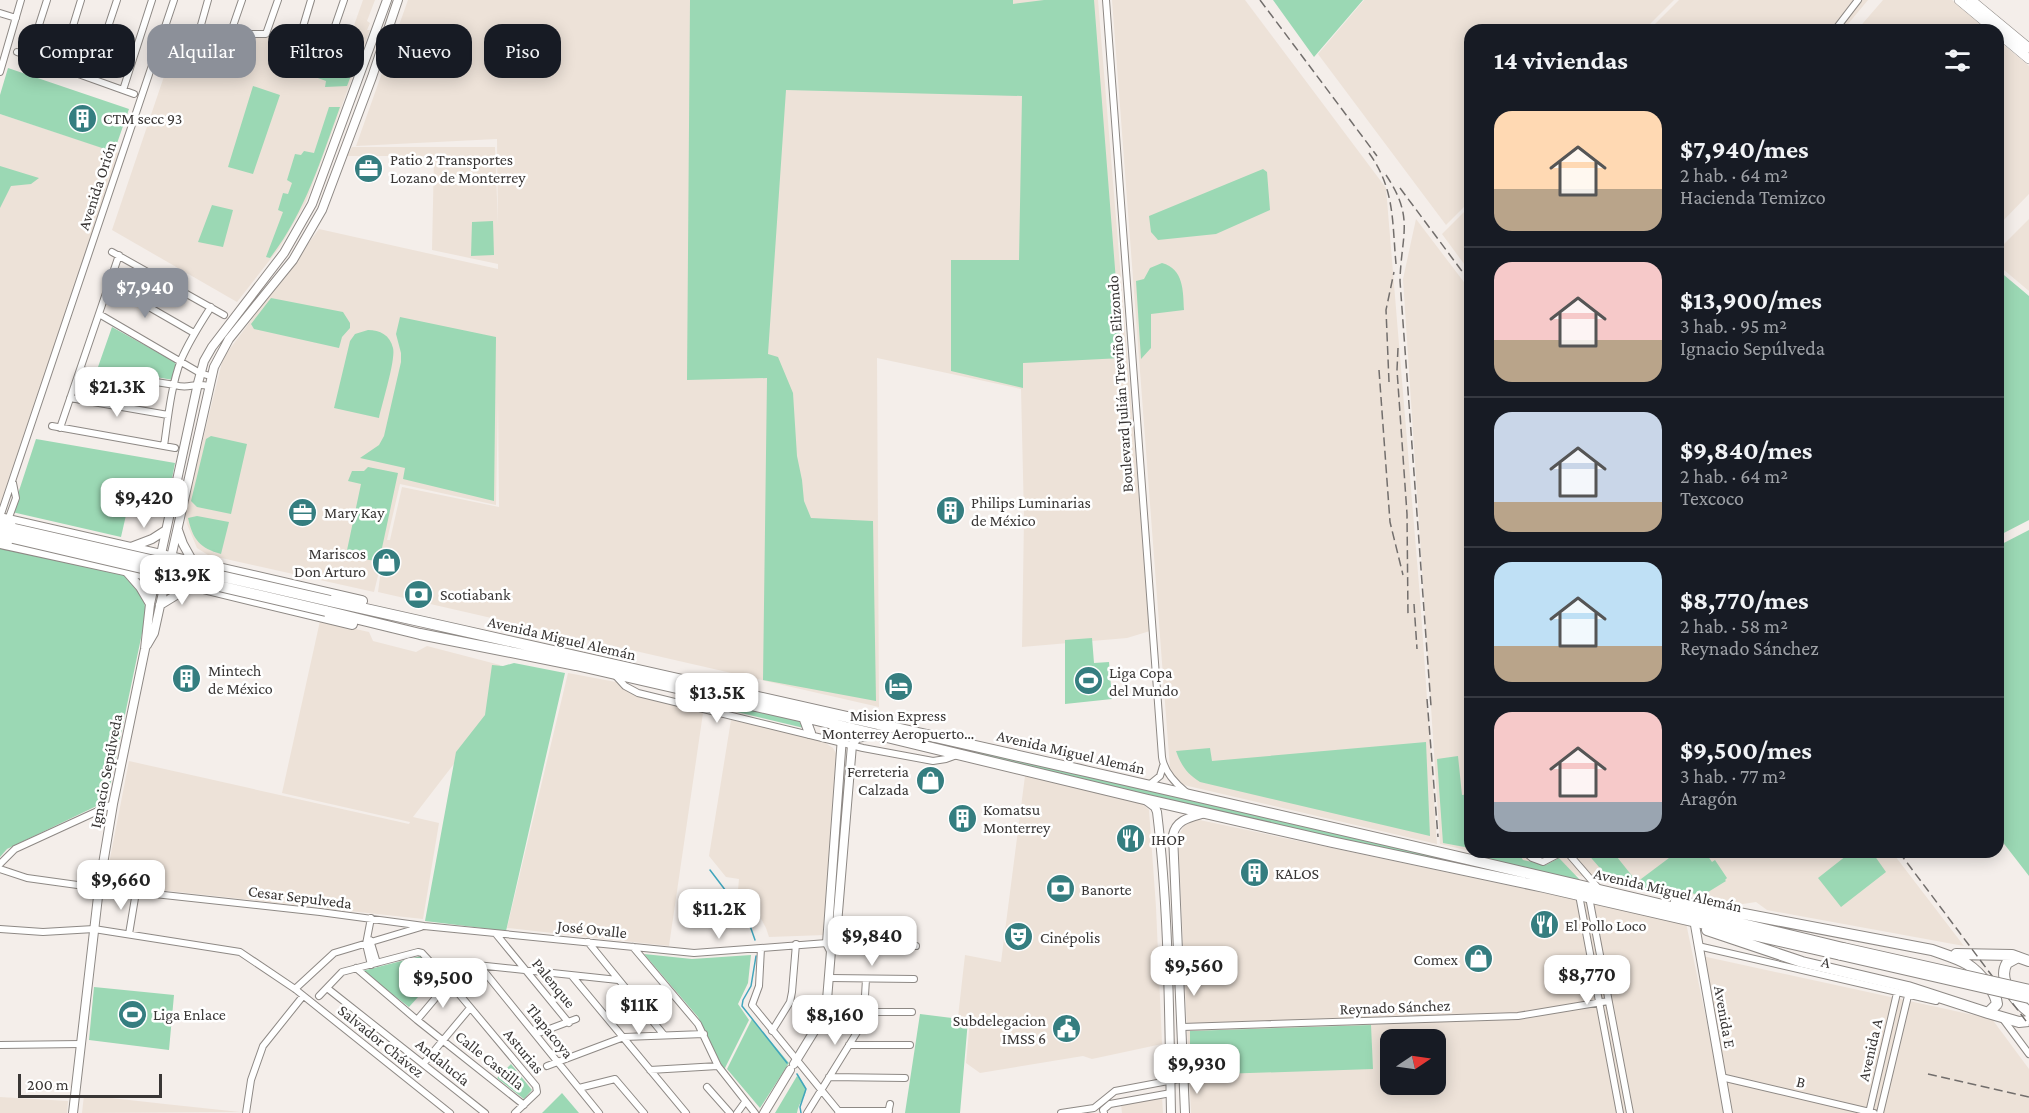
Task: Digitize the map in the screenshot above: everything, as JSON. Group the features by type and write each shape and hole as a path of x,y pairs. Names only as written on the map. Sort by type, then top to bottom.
{"highway":[{"name":"Avenida Miguel Alemán","path":"0,535 6,525 328,606 420,634 613,673 1332,842 1685,919 2029,990"},
{"path":"6,525 135,548 207,566 265,577 377,605 392,615"},
{"path":"0,543 161,578 387,632 408,636 420,634"},
{"path":"129,571 141,566 142,559 135,548"},
{"path":"196,587 202,568 207,566"},
{"name":"Avenida Miguel Alemán","path":"328,606 392,615 1149,785 1650,901 2029,998"},
{"path":"804,717 810,733"},
{"path":"1650,901 1663,899 1698,905 1964,956 2007,955 2029,961"},
{"path":"1685,919 1695,925 1767,952 1908,987 1950,1002 2024,1021"},
{"path":"1932,950 1961,960 1976,969 1995,996 1997,1004 1995,1012"},
{"path":"2018,957 2007,963 2003,976 2012,992 2029,1012"}],"main road":[{"path":"166,556 166,530 200,373 212,347 284,253 302,224 312,204 387,0"},
{"path":"161,578 166,556 177,529 210,376 229,339 293,260 322,210 398,0"},
{"path":"1959,0 1988,24"},
{"path":"1971,0 2000,24"},
{"path":"2004,27 2029,48"},
{"path":"2004,38 2029,59"},
{"path":"351,99 348,118 354,122"},
{"path":"177,529 193,562"},
{"path":"135,548 166,530"},
{"path":"129,571 150,604"},
{"name":"Ignacio Sepúlveda","path":"73,1113 99,888 113,804 145,649 150,604 161,578"},
{"name":"Ignacio Sepúlveda","path":"145,649 154,633 160,605 161,578"},
{"path":"160,605 196,587"},
{"path":"764,1113 826,1012 830,978 842,737 839,730 825,722"},
{"path":"831,946 852,745 861,737 878,735"},
{"path":"1144,799 1155,807 1157,812 1169,1040 1184,1113"},
{"path":"1171,1113 1170,1093 1177,1079 1182,1027 1173,835 1179,822 1207,813"},
{"path":"1161,858 1165,868 1180,992"},
{"name":"Avenida E","path":"1695,925 1728,1113"}],"street":[{"path":"0,72 21,0"},
{"path":"39,24 47,0"},
{"path":"74,24 81,0"},
{"path":"109,24 117,0"},
{"path":"123,90 152,0"},
{"name":"Avenida Orión","path":"6,525 16,498 13,482 174,0"},
{"path":"201,24 208,0"},
{"path":"242,0 232,29 237,34 266,34 278,0"},
{"path":"311,0 302,30 310,32 329,31 336,26 344,0"},
{"name":"Boulevard Julián Treviño Elizondo","path":"1106,0 1163,766"},
{"path":"1840,24 1858,0"},
{"path":"0,13 16,18"},
{"path":"91,78 134,94"},
{"path":"60,428 109,284 116,253 224,315"},
{"path":"109,284 194,333"},
{"path":"164,446 168,415 181,361 194,333 211,307"},
{"path":"99,314 200,373 210,376"},
{"path":"80,370 186,388 198,383 208,386"},
{"path":"70,398 168,415"},
{"path":"52,426 175,448"},
{"path":"613,673 625,686 638,693 852,745 933,761 958,755"},
{"path":"1149,785 1160,776 1163,766"},
{"path":"1163,766 1188,794"},
{"path":"0,864 15,849 113,804"},
{"path":"1465,859 1469,858"},
{"path":"1532,858 1543,862 1551,858"},
{"path":"1572,858 1599,889"},
{"name":"Cesar Sepulveda","path":"0,870 27,878 99,888 496,934"},
{"path":"129,934 136,892"},
{"path":"1584,896 1630,1113"},
{"path":"1584,896 1599,1003 1620,1113"},
{"path":"319,996 342,972 374,964 366,935 371,918"},
{"path":"295,989 334,953 424,926"},
{"name":"Salvador Chávez","path":"0,928 43,932 94,929 240,952 295,989 450,1113"},
{"name":"José Ovalle","path":"496,934 712,953 796,944 916,946"},
{"name":"Palenque","path":"496,934 569,1023 536,1034"},
{"path":"588,942 664,1035"},
{"path":"772,1031 790,1002 796,944"},
{"name":"A","path":"1697,946 1908,996 1950,1002"},
{"path":"633,947 692,1015 704,1034 718,1066 755,1113"},
{"path":"757,949 759,986 752,1005 794,1064 821,1089 839,1112 889,1109"},
{"name":"Asturias","path":"374,964 417,952 424,954 537,1088 537,1092 524,1105"},
{"path":"458,963 618,980"},
{"name":"Tlapacoya","path":"479,965 599,1113"},
{"name":"Calle Castilla","path":"356,968 524,1105"},
{"path":"572,976 686,1113"},
{"path":"830,978 914,979"},
{"path":"807,1113 859,1029 864,1012 866,979"},
{"path":"417,1020 449,982"},
{"name":"Andalucía","path":"327,988 485,1113"},
{"name":"Avenida A","path":"1871,1113 1898,993"},
{"path":"246,1113 251,1080 263,1046 303,996"},
{"name":"Avenida A","path":"1880,1113 1908,996"},
{"name":"Reynado Sánchez","path":"1182,1027 1518,1016 1608,1001"},
{"path":"424,1063 470,1008"},
{"path":"864,1012 912,1012"},
{"path":"1995,1012 2029,1054"},
{"path":"569,1023 576,1019"},
{"path":"2015,1036 2024,1021"},
{"path":"547,1066 624,1037 704,1034"},
{"path":"0,1045 81,1044"},
{"path":"849,1045 910,1045"},
{"path":"650,1070 718,1066"},
{"path":"829,1077 905,1078"},
{"name":"B","path":"1721,1077 1871,1113"},
{"path":"579,1088 615,1079 644,1113"},
{"path":"1061,1113 1094,1108 1113,1092 1177,1079"},
{"path":"707,1087 730,1113"},
{"path":"1104,1111 1110,1104 1170,1093"},
{"path":"737,1113 746,1102"},
{"path":"515,1113 524,1105"}],"shaded area":[{"path":"363,0 375,0 367,21 370,23 367,30 370,30 364,46 364,24 354,24"},
{"path":"408,0 1098,0 1150,631 1127,638 1022,647 1024,517 1021,389 877,358 879,707 378,592 383,555 374,592 208,555 197,548 187,524 185,512 223,358 319,229 498,269 498,264 432,250 434,156 347,156 352,147 495,147 498,225 497,139 356,146 380,78 472,78 472,24 399,24","holes":["498,401 499,507 402,487 390,540 387,540 400,484 496,505"]},
{"path":"1112,0 1245,0 1386,188 1420,597 1437,844 1171,782"},
{"path":"1364,0 1674,0 1650,24 1464,24 1464,207 1446,225 1318,54"},
{"path":"1679,0 1868,0 1848,24 1655,24"},
{"path":"1883,0 1952,0 1980,24 1862,24"},
{"path":"256,36 268,36 268,78 352,78 306,202 280,247 237,302 112,230 163,78 256,78"},
{"path":"2004,45 2029,66 2029,194 2004,220"},
{"path":"0,114 119,153 0,506"},
{"path":"1464,212 1464,264 1442,234"},
{"path":"1416,219 1464,282 1464,850 1440,844 1403,279"},
{"path":"2029,219 2029,291 2004,270 2004,244"},
{"path":"320,621 369,632 373,641 416,652 427,646 500,665 490,717 413,817 439,823 423,919 105,884 129,761 409,824 410,822 282,793"},
{"path":"568,673 616,682 703,713 669,946 507,928"},
{"path":"731,720 818,738 833,748 837,755 825,935 769,937 758,913 738,890 739,879 726,877 709,856"},
{"path":"1025,776 1143,804 1149,810 1162,1044 1092,1059 1083,1056 980,1073 966,1063 970,1019 958,1017 965,955 1001,962"},
{"path":"1195,819 1686,923 1726,1113 1191,1113 1178,837 1185,824"},
{"path":"1502,858 1897,858 1964,946 1767,910 1756,902 1736,905 1681,892 1653,893"},
{"path":"1702,956 1992,1019 2029,1069 2029,1113 1733,1113"},
{"path":"84,1095 165,1104 240,1112 82,1113"},
{"path":"1162,1096 1163,1113 1122,1113 1121,1104"},
{"path":"0,1097 68,1101 67,1113 0,1113"}],"green space":[{"path":"690,0 1013,0 1013,4 1044,0 1094,0 1122,358 1023,363 1023,388 951,371 951,260 1019,260 1022,96 786,90 768,354 778,357 793,393 797,456 804,501 811,518 873,521 876,701 763,680 767,378 687,380"},
{"path":"1273,0 1363,0 1314,57"},
{"path":"8,68 18,71 18,78 38,78 129,109 114,152 0,114 0,95"},
{"path":"318,78 350,78 347,86 325,87 326,81"},
{"path":"253,86 280,95 253,174 228,167"},
{"path":"329,107 340,107 319,166 293,223 270,258 266,257 283,212 278,210 283,193 288,194 292,183 287,180 295,154 301,155 304,151 314,153"},
{"path":"0,166 39,178 31,184 11,186 0,208"},
{"path":"1263,169 1267,172 1270,210 1216,234 1158,240 1151,232 1149,216"},
{"path":"212,205 233,210 223,247 198,242"},
{"path":"493,221 494,255 471,256 472,222"},
{"path":"1162,263 1175,270 1178,275 1184,310 1151,314 1151,348 1141,359 1136,281 1144,279 1150,268"},
{"path":"2004,275 2029,296 2029,520 2004,533"},
{"path":"271,298 343,312 350,323 350,328 342,337 339,348 254,329 251,324"},
{"path":"400,317 496,337 494,501 403,479 405,468 360,458 379,445 384,436 401,362 396,334"},
{"path":"112,327 175,362 173,380 98,367"},
{"path":"368,330 384,334 390,340 393,348 391,371 379,418 334,408 350,341 355,334"},
{"path":"211,436 247,444 231,514 197,507 191,501 206,439"},
{"path":"36,439 175,463 166,509 129,502 121,537 12,512"},
{"path":"368,467 398,473 379,562 346,555 361,484 348,481 352,471 364,471"},
{"path":"197,516 229,522 221,554 198,542 188,518"},
{"path":"2029,530 2029,876 2004,844 2004,543"},
{"path":"0,548 123,574 140,591 146,614 107,801 7,849 0,857"},
{"name":"Liga Copa del Mundo","path":"1092,638 1094,663 1109,662 1112,699 1065,704 1065,640"},
{"path":"514,663 565,673 506,931 425,921 456,752 485,715 492,665 503,666"},
{"path":"705,699 804,722 808,729 708,705"},
{"path":"923,737 1408,848 1459,863 1346,842 922,743"},
{"path":"1426,742 1430,836 1200,782 1185,769 1176,751 1210,748 1212,761"},
{"path":"1458,756 1462,795 1464,795 1464,847 1443,843 1437,759"},
{"path":"1522,858 1546,865 1559,858 1580,880 1482,859"},
{"path":"1591,858 1618,858 1637,882 1669,858 1709,858 1712,862 1715,860 1727,878 1726,881 1700,897 1675,889 1655,891 1612,882"},
{"path":"1843,858 1876,858 1886,872 1841,907 1818,878"},
{"path":"644,954 692,959 751,955 748,983 738,1004 749,1020 724,1070 698,1017"},
{"path":"421,956 438,975 409,1007 362,971"},
{"name":"Liga Enlace","path":"94,987 174,995 169,1050 89,1040"},
{"path":"920,1014 968,1020 960,1113 905,1113"},
{"path":"752,1019 789,1063 760,1108 727,1069"},
{"path":"1371,1025 1373,1069 1190,1075 1190,1031"},
{"path":"511,1064 532,1090 524,1099 497,1078"},
{"path":"797,1076 806,1091 797,1113 775,1113"},
{"path":"562,1093 579,1113 542,1113"}],"waterway":[{"path":"710,870 748,920 755,940"},
{"path":"756,956 751,986 742,1006 787,1063"},
{"path":"797,1074 806,1089 800,1107 801,1113"}],"railway":[{"path":"1260,0 1377,156"},
{"path":"1369,153 1384,179 1388,193 1393,219 1396,264"},
{"path":"1386,175 1401,203 1403,215 1404,239 1400,281 1431,706"},
{"path":"1400,188 1464,274"},
{"path":"1389,382 1386,310 1394,272"},
{"path":"1398,348 1397,370 1407,514 1408,616"},
{"path":"1379,370 1390,522 1403,575"},
{"path":"1414,604 1417,649"},
{"path":"1427,699 1438,837"},
{"path":"1904,858 2029,1025"},
{"path":"1928,1074 2029,1097"}],"place":[{"name":"CTM secc 93","path":"82,118"},
{"name":"Patio 2 Transportes Lozano de Monterrey","path":"369,168"},
{"name":"Philips Luminarias de México","path":"950,511"},
{"name":"Mary Kay","path":"303,512"},
{"name":"Mariscos Don Arturo","path":"387,562"},
{"name":"Scotiabank","path":"419,594"},
{"name":"Mintech de México","path":"187,679"},
{"name":"Liga Copa del Mundo","path":"1088,681"},
{"name":"Mision Express Monterrey Aeropuerto…","path":"898,687"},
{"name":"Ferreteria Calzada","path":"930,780"},
{"name":"Komatsu Monterrey","path":"962,818"},
{"name":"IHOP","path":"1130,839"},
{"name":"KALOS","path":"1254,873"},
{"name":"Banorte","path":"1060,889"},
{"name":"El Pollo Loco","path":"1544,925"},
{"name":"Cinépolis","path":"1019,937"},
{"name":"Comex","path":"1479,959"},
{"name":"Liga Enlace","path":"132,1014"},
{"name":"Subdelegacion IMSS 6","path":"1067,1029"}]}
